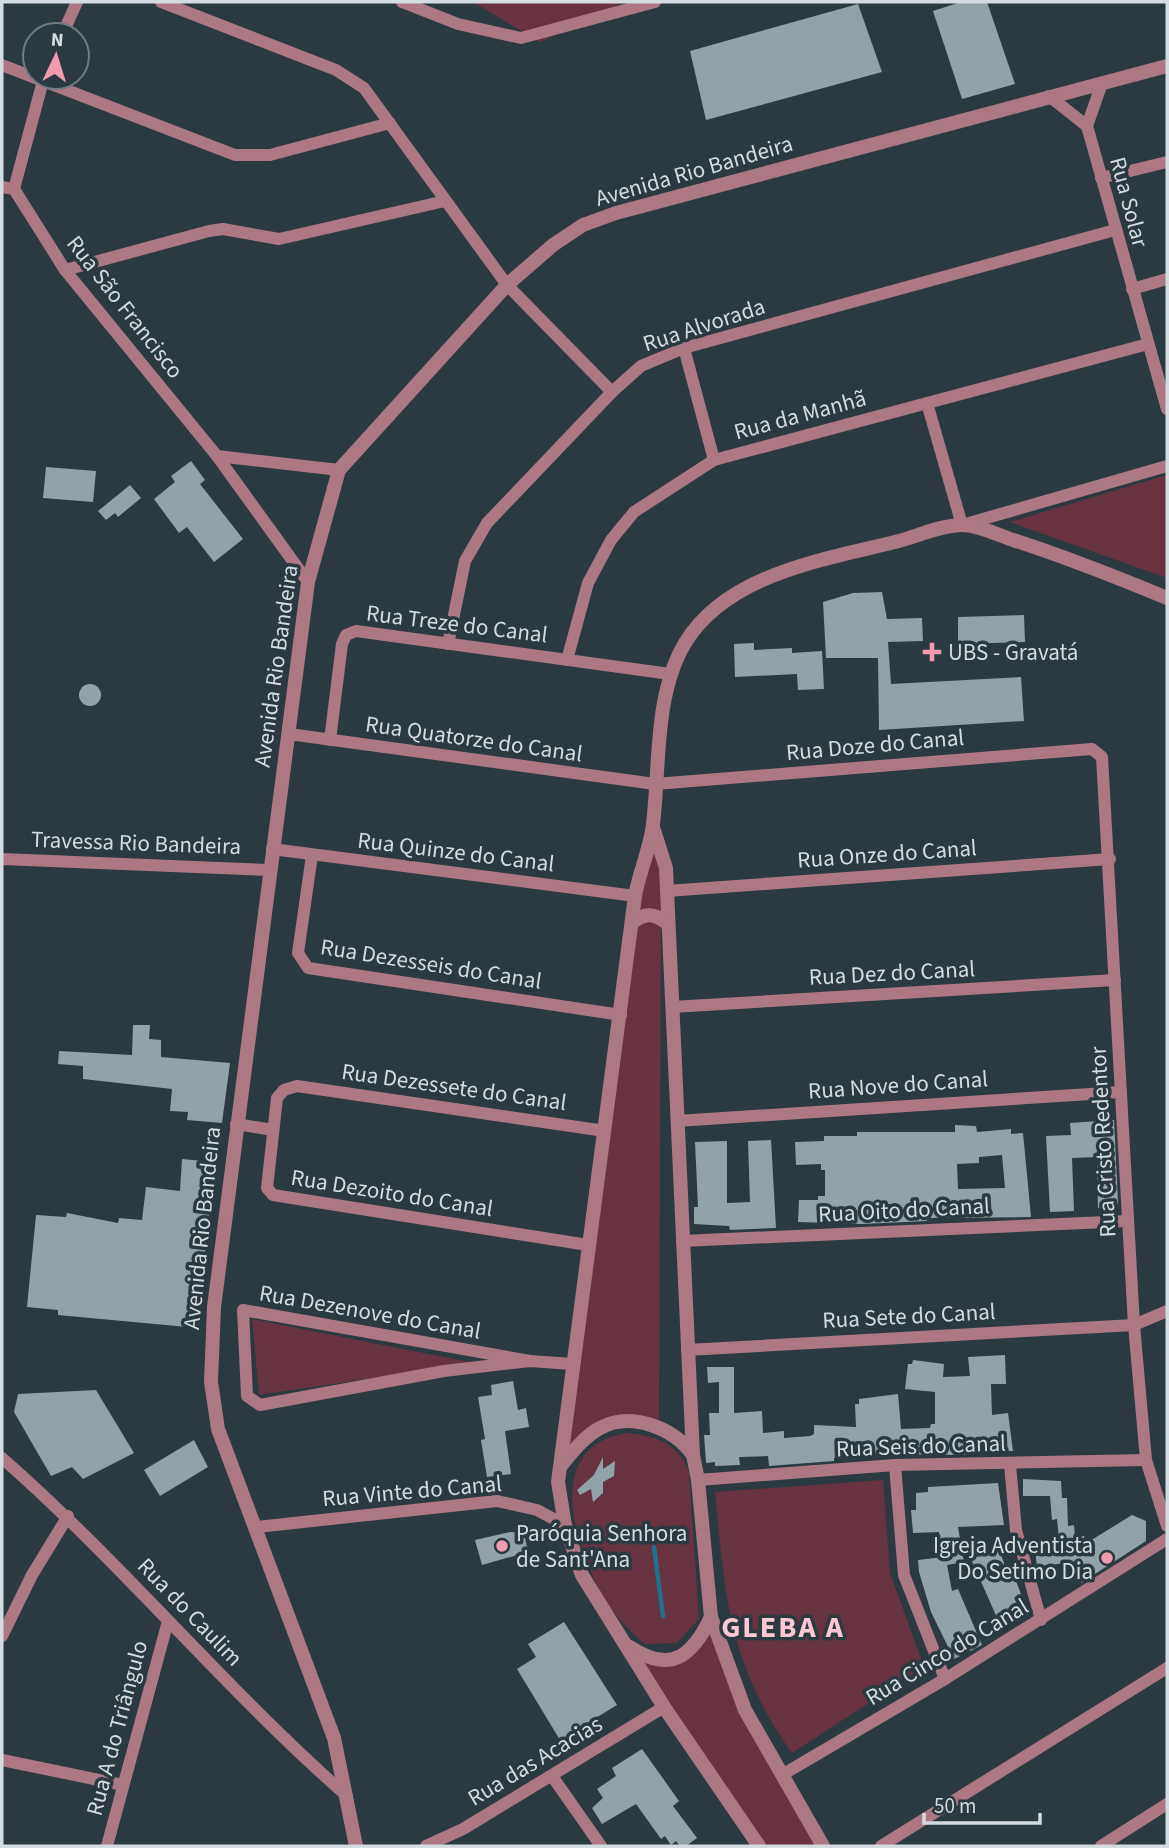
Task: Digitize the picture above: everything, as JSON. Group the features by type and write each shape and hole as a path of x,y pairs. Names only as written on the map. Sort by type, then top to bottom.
{"street":[{"path":"68,21 76,2"},
{"path":"161,2 336,70 364,88 507,285 612,392"},
{"path":"402,2 495,34 529,37 654,2"},
{"path":"2,65 21,72"},
{"name":"Avenida Rio Bandeira","path":"356,1846 334,1738 257,1527 226,1454 214,1410 211,1382 214,1307 236,1124 308,582 339,470 507,285 553,245 583,226 616,213 1167,66"},
{"path":"1049,96 1087,126 1102,83"},
{"path":"8,188 39,91"},
{"path":"70,91 216,150 251,157 270,155 390,123"},
{"name":"Rua Solar","path":"1087,126 1166,402"},
{"path":"1101,178 1167,162"},
{"name":"Rua São Francisco","path":"8,188 65,270 216,456 308,582"},
{"path":"65,270 209,231 223,229 279,239 445,201"},
{"name":"Rua Alvorada","path":"448,644 465,561 487,523 612,392 641,366 684,348 1115,230"},
{"path":"1132,289 1167,279"},
{"name":"Rua da Manhã","path":"567,660 589,583 611,540 634,512 715,460 1148,344"},
{"path":"684,348 715,460"},
{"path":"927,403 962,525"},
{"path":"216,456 339,470"},
{"path":"758,1846 664,1707 582,1575 565,1525 558,1482 635,896 640,866 653,827 654,784 670,674 686,642 705,618 722,602 748,587 801,567 962,525 1167,466"},
{"path":"962,525 1082,563 1167,598"},
{"name":"Rua Treze do Canal","path":"330,740 342,644 346,635 356,631 670,674"},
{"name":"Rua Quatorze do Canal","path":"289,734 654,784"},
{"name":"Rua Doze do Canal","path":"654,784 1092,749 1099,752"},
{"name":"Rua Cristo Redentor","path":"1099,752 1102,757 1110,859 1134,1325 1146,1460 1167,1526"},
{"path":"653,827 666,868 693,1455 698,1480 711,1617 745,1710 823,1846"},
{"name":"Rua Quinze do Canal","path":"272,849 635,896"},
{"name":"Rua Dezesseis do Canal","path":"312,855 298,953 308,968 621,1015"},
{"name":"Travessa Rio Bandeira","path":"2,859 269,870"},
{"name":"Rua Onze do Canal","path":"667,891 1110,859"},
{"path":"632,923 641,916 650,915 668,924"},
{"name":"Rua Dez do Canal","path":"672,1007 1115,980"},
{"name":"Rua Dezessete do Canal","path":"297,1086 605,1130"},
{"name":"Rua Dezoito do Canal","path":"297,1086 284,1090 277,1098 267,1188 273,1195 588,1245"},
{"name":"Rua Nove do Canal","path":"677,1121 1121,1092"},
{"path":"236,1124 274,1130"},
{"name":"Rua Oito do Canal","path":"682,1241 1128,1222"},
{"name":"Rua Dezenove do Canal","path":"530,1361 444,1371 260,1405 247,1396 243,1310 530,1361 572,1364"},
{"name":"Rua Sete do Canal","path":"687,1350 1134,1325 1167,1311"},
{"path":"560,1468 579,1444 602,1426 637,1422 675,1435 693,1455"},
{"name":"Rua do Caulim","path":"2,1458 68,1516 304,1759 347,1796"},
{"name":"Rua Seis do Canal","path":"698,1480 895,1465 1010,1465 1146,1460"},
{"path":"895,1465 904,1575 945,1679"},
{"path":"1010,1465 1016,1530 1030,1592 1041,1620"},
{"name":"Rua Vinte do Canal","path":"257,1527 497,1501 537,1510 565,1525"},
{"path":"2,1636 32,1575 68,1516"},
{"name":"Rua Cinco do Canal","path":"782,1775 945,1679 1167,1539"},
{"path":"623,1642 648,1659 670,1659 697,1644 711,1617"},
{"name":"Rua A do Triângulo","path":"107,1846 168,1621"},
{"path":"881,1846 1167,1668"},
{"name":"Rua das Acacias","path":"426,1846 463,1829 664,1707"},
{"path":"2,1760 122,1785"},
{"path":"552,1776 601,1846"},
{"path":"1101,1846 1167,1804"}],"shaded area":[{"path":"473,2 624,2 540,42"},
{"path":"1167,475 1167,578 1010,522"},
{"path":"655,796 661,893 659,1427 602,1426 569,1456 567,1410"},
{"path":"252,1319 474,1363 259,1395"},
{"path":"627,1433 647,1436 665,1443 679,1455 689,1473 699,1619 677,1643 645,1644 622,1622 592,1575 575,1525 572,1500 574,1477 583,1457 600,1442"},
{"path":"883,1480 890,1573 924,1667 792,1753 771,1721 743,1659 727,1597 715,1492"},
{"path":"711,1617 745,1710 823,1846 759,1846 623,1642 674,1660"}],"building":[{"path":"961,2 987,2 1015,84 962,99 933,11"},
{"path":"858,4 882,72 706,120 690,51"},
{"path":"191,461 205,480 200,484 243,539 214,562 187,527 179,533 154,499 175,482 171,476"},
{"path":"46,467 96,471 93,502 43,498"},
{"path":"130,485 141,498 118,517 115,513 106,520 98,511"},
{"path":"882,592 887,619 922,618 923,641 888,642 891,684 1021,677 1024,721 879,730 878,658 826,658 823,602 853,593"},
{"path":"1024,615 1025,642 958,644 958,617"},
{"path":"754,643 754,650 792,648 792,653 822,651 824,689 798,690 797,674 735,677 734,644"},
{"path":"90,684 100,691 101,695 94,705 90,706 80,699 79,695 86,685"},
{"path":"133,1025 150,1025 149,1039 161,1040 161,1057 230,1063 222,1123 187,1120 188,1112 170,1111 172,1089 83,1079 83,1066 58,1064 59,1051 132,1055"},
{"path":"1114,1120 1118,1203 1115,1207 1098,1208 1097,1157 1072,1158 1074,1211 1050,1212 1046,1136 1071,1135 1070,1123"},
{"path":"955,1125 976,1126 977,1132 1011,1129 1011,1134 1023,1133 1031,1217 927,1218 927,1221 862,1224 798,1222 799,1200 818,1200 818,1196 825,1196 825,1170 821,1170 821,1164 796,1165 795,1142 824,1141 824,1136 857,1136 857,1132 955,1132","holes":["1002,1155 1005,1188 958,1189 957,1164 979,1163 979,1157"]},
{"path":"771,1140 776,1228 730,1230 729,1226 694,1224 694,1207 698,1207 695,1142 727,1141 727,1203 750,1202 748,1141"},
{"path":"182,1159 214,1162 198,1328 58,1315 58,1310 27,1307 36,1215 66,1217 67,1213 118,1223 119,1218 142,1220 146,1187 180,1191"},
{"path":"1005,1355 1006,1384 991,1384 992,1415 1008,1413 1013,1451 970,1452 970,1455 853,1454 834,1458 834,1461 769,1466 768,1456 739,1457 740,1465 715,1466 715,1462 706,1463 704,1435 710,1435 709,1413 719,1413 719,1382 708,1383 707,1367 734,1367 734,1413 762,1411 763,1433 784,1431 784,1438 810,1436 814,1434 814,1425 856,1427 855,1404 859,1404 859,1399 898,1394 901,1429 930,1428 931,1424 935,1424 935,1392 905,1389 908,1364 912,1364 913,1360 944,1364 943,1377 970,1376 968,1357"},
{"path":"513,1381 518,1410 526,1408 529,1427 505,1431 511,1474 487,1477 481,1440 485,1439 478,1397 492,1395 491,1385"},
{"path":"96,1390 134,1453 83,1479 72,1467 51,1476 14,1412 18,1394"},
{"path":"194,1440 208,1467 160,1496 144,1470"},
{"path":"603,1457 603,1469 615,1461 614,1476 603,1482 603,1493 593,1502 591,1489 580,1495 577,1490 594,1475"},
{"path":"1023,1479 1061,1481 1062,1498 1067,1498 1068,1526 1074,1525 1075,1537 1084,1536 1085,1544 1132,1515 1146,1521 1146,1541 1081,1583 1079,1562 1037,1566 1035,1550 1060,1548 1057,1519 1052,1520 1050,1496 1023,1496"},
{"path":"998,1483 1004,1525 958,1527 964,1562 947,1565 952,1591 958,1589 982,1645 954,1659 931,1612 919,1572 918,1560 943,1557 939,1532 913,1533 911,1510 916,1510 916,1493 928,1492 928,1487"},
{"name":"Paróquia Senhora de Sant'Ana","path":"510,1532 524,1533 528,1552 482,1565 475,1540"},
{"path":"999,1549 1008,1575 1013,1573 1029,1615 1002,1629 971,1559"},
{"path":"564,1622 617,1705 560,1740 517,1669 536,1657 528,1644"},
{"path":"642,1749 679,1801 673,1806 697,1838 686,1846 680,1846 676,1841 671,1845 665,1836 661,1839 636,1804 602,1824 592,1808 603,1798 597,1789 616,1776 612,1768"}],"waterway":[{"path":"654,1547 663,1616"}],"place":[{"name":"UBS - Gravatá","path":"932,652"},
{"name":"Paróquia Senhora de Sant'Ana","path":"502,1546"},
{"name":"Igreja Adventista Do Setimo Dia","path":"1107,1558"}],"district":[{"name":"GLEBA A","path":"783,1627"}]}
